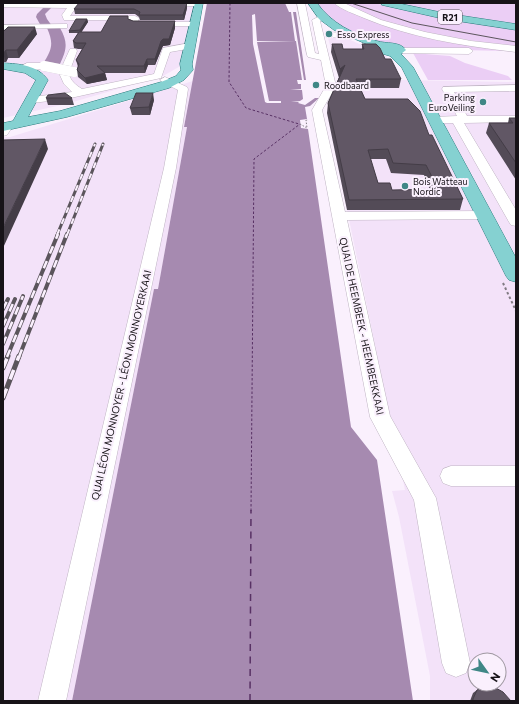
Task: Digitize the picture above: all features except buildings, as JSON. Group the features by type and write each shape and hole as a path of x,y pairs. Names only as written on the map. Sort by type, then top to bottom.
{"main road":[{"path":"312,3 323,21 356,36 393,49 407,67 516,276"},
{"name":"R21","path":"385,3 444,16 516,27"},
{"path":"9,125 62,114 168,81 184,74 187,70 186,64 199,4"},
{"path":"3,66 22,68 39,75 42,80 32,100 9,125"}],"street":[{"path":"301,3 311,55 325,58"},
{"path":"338,3 360,15 395,26 448,38 516,49"},
{"path":"5,21 21,4"},
{"path":"3,5 21,4 60,6 74,4"},
{"path":"66,25 66,15 74,4"},
{"path":"152,4 199,4"},
{"path":"141,9 135,18 134,24 194,24"},
{"path":"5,21 42,27 66,25 98,18 135,18"},
{"path":"85,27 91,26 98,18"},
{"path":"323,21 325,29 330,33 356,36"},
{"name":"QUAI DE HEEMBEEK - HEEMBEEKKAAI","path":"323,21 325,58 331,86 317,110 380,417 425,498 456,663"},
{"path":"32,100 66,96 158,76 166,50 190,46"},
{"path":"393,49 516,52"},
{"path":"73,51 64,73 64,77 67,82 81,93"},
{"path":"22,68 27,66 44,66 74,72"},
{"name":"QUAI LÉON MONNOYER - LÉON MONNOYERKAAI","path":"52,701 170,168 183,89 168,81"},
{"path":"516,88 447,89 460,120 516,222"},
{"path":"434,120 516,120"},
{"path":"339,216 484,215"},
{"path":"451,476 516,476"}],"path":[{"path":"300,124 307,128 307,120"}],"shaded area":[{"path":"48,3 54,5 45,14 52,26 41,26 36,17"},
{"path":"198,3 184,64 163,76 66,104 3,118 3,4"},
{"path":"207,3 285,3 289,12 296,12 306,80 297,80 298,84 301,84 301,89 290,89 302,90 303,99 300,101 291,102 299,102 298,103 305,105 315,98 319,98 310,106 305,107 307,119 300,120 301,128 308,129 351,427 377,460 413,701 72,701 154,289 158,289 187,127 184,127"},
{"path":"314,3 336,3 394,27 516,51 408,49 376,43 332,23"},
{"path":"340,3 374,3 446,19 516,30 516,48 396,26 378,21"},
{"path":"393,3 516,3 516,25 478,20"},
{"path":"47,28 60,28 64,37 66,46 60,64 43,64 51,46 51,38"},
{"path":"328,38 346,38 386,56 400,80 516,82 516,701 430,701 430,676 399,517 392,491 405,490 327,113 340,81"},
{"path":"413,53 450,56 465,63 508,76 512,80 428,80"},
{"path":"193,81 184,126 187,127 158,289 154,289 72,701 3,701 3,137 10,137"}],"pier":[{"path":"291,12 293,12 304,80 302,80 296,41 257,42 269,101 281,101 281,103 267,103 265,102 253,44 252,15 255,14 257,41 295,41"}],"ferry route":[{"path":"230,3 229,82 246,108 299,124"},
{"path":"251,511 254,159 300,124"},
{"path":"250,701 251,510"}],"tram line":[{"path":"351,3 412,23 516,42"}],"railway":[{"path":"57,235 95,144"},
{"path":"67,235 103,144"},
{"path":"7,357 58,234"},
{"path":"19,357 67,234"},
{"path":"3,344 23,296"},
{"path":"3,309 8,299"},
{"path":"3,326 15,299"},
{"path":"3,368 8,356"},
{"path":"3,398 19,356"}],"place":[{"name":"Esso Express","path":"329,34"},
{"name":"Roodbaard","path":"316,85"},
{"name":"Parking EuroVeiling","path":"483,102"},
{"name":"Bois Watteau Nordic","path":"405,186"}]}
